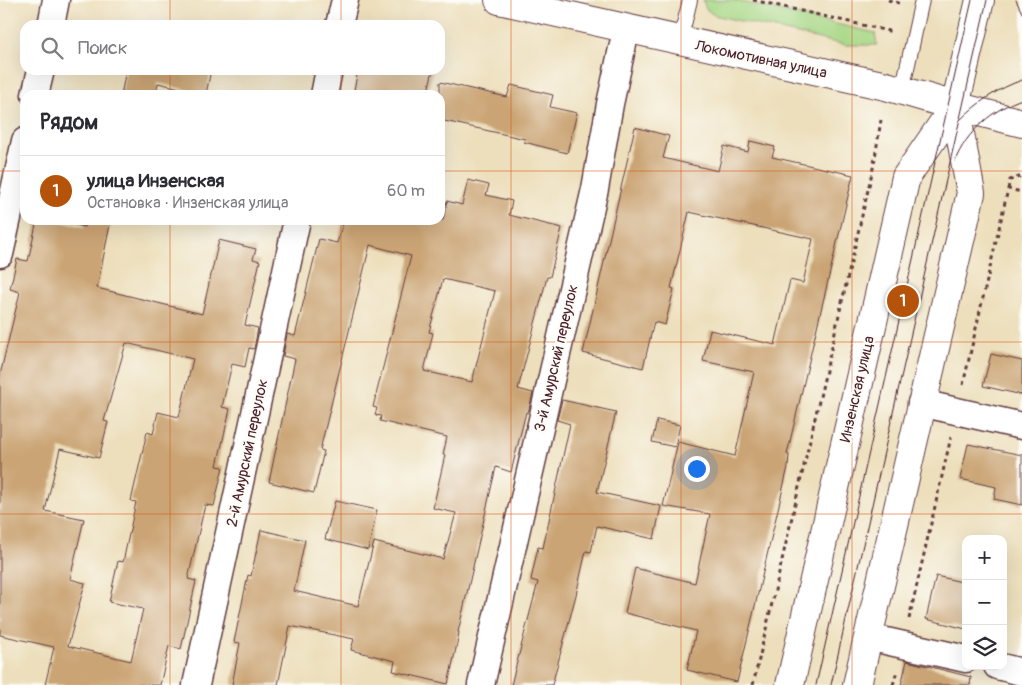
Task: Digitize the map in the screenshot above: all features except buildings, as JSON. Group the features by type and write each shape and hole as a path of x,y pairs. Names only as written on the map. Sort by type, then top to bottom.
{"main road":[{"name":"Локомотивная улица","path":"499,0 626,30 902,90 1022,123"},
{"name":"Инзенская улица","path":"857,685 971,193 956,106 980,0"},
{"name":"Инзенская улица","path":"790,685 906,176 956,106"}],"street":[{"path":"52,20 56,0"},
{"path":"340,20 345,0"},
{"name":"3-й Амурский переулок","path":"481,685 595,189 610,104 626,30"},
{"path":"36,90 40,75"},
{"path":"325,90 328,75"},
{"path":"0,254 20,164"},
{"name":"2-й Амурский переулок","path":"196,685 296,225"},
{"path":"921,403 1022,426"},
{"path":"868,637 962,658"},
{"path":"1007,668 1022,672"}],"lane":[{"path":"680,41 690,0"},
{"path":"902,90 922,0"}],"path":[{"path":"753,0 893,32"},
{"path":"888,0 905,4"},
{"path":"753,685 874,164 881,120"},
{"path":"1008,189 1010,180 1022,176"}],"green space":[{"path":"703,0 733,0 875,33 877,45 846,45 714,15 706,9"}],"tram line":[{"path":"816,685 972,0"},
{"path":"831,685 987,0"},
{"path":"1016,0 1022,13"},
{"path":"959,121 988,97 1022,80"},
{"path":"955,161 973,131 991,115 1022,99"}],"place":[{"name":"улица Инзенская","path":"903,301"}]}
